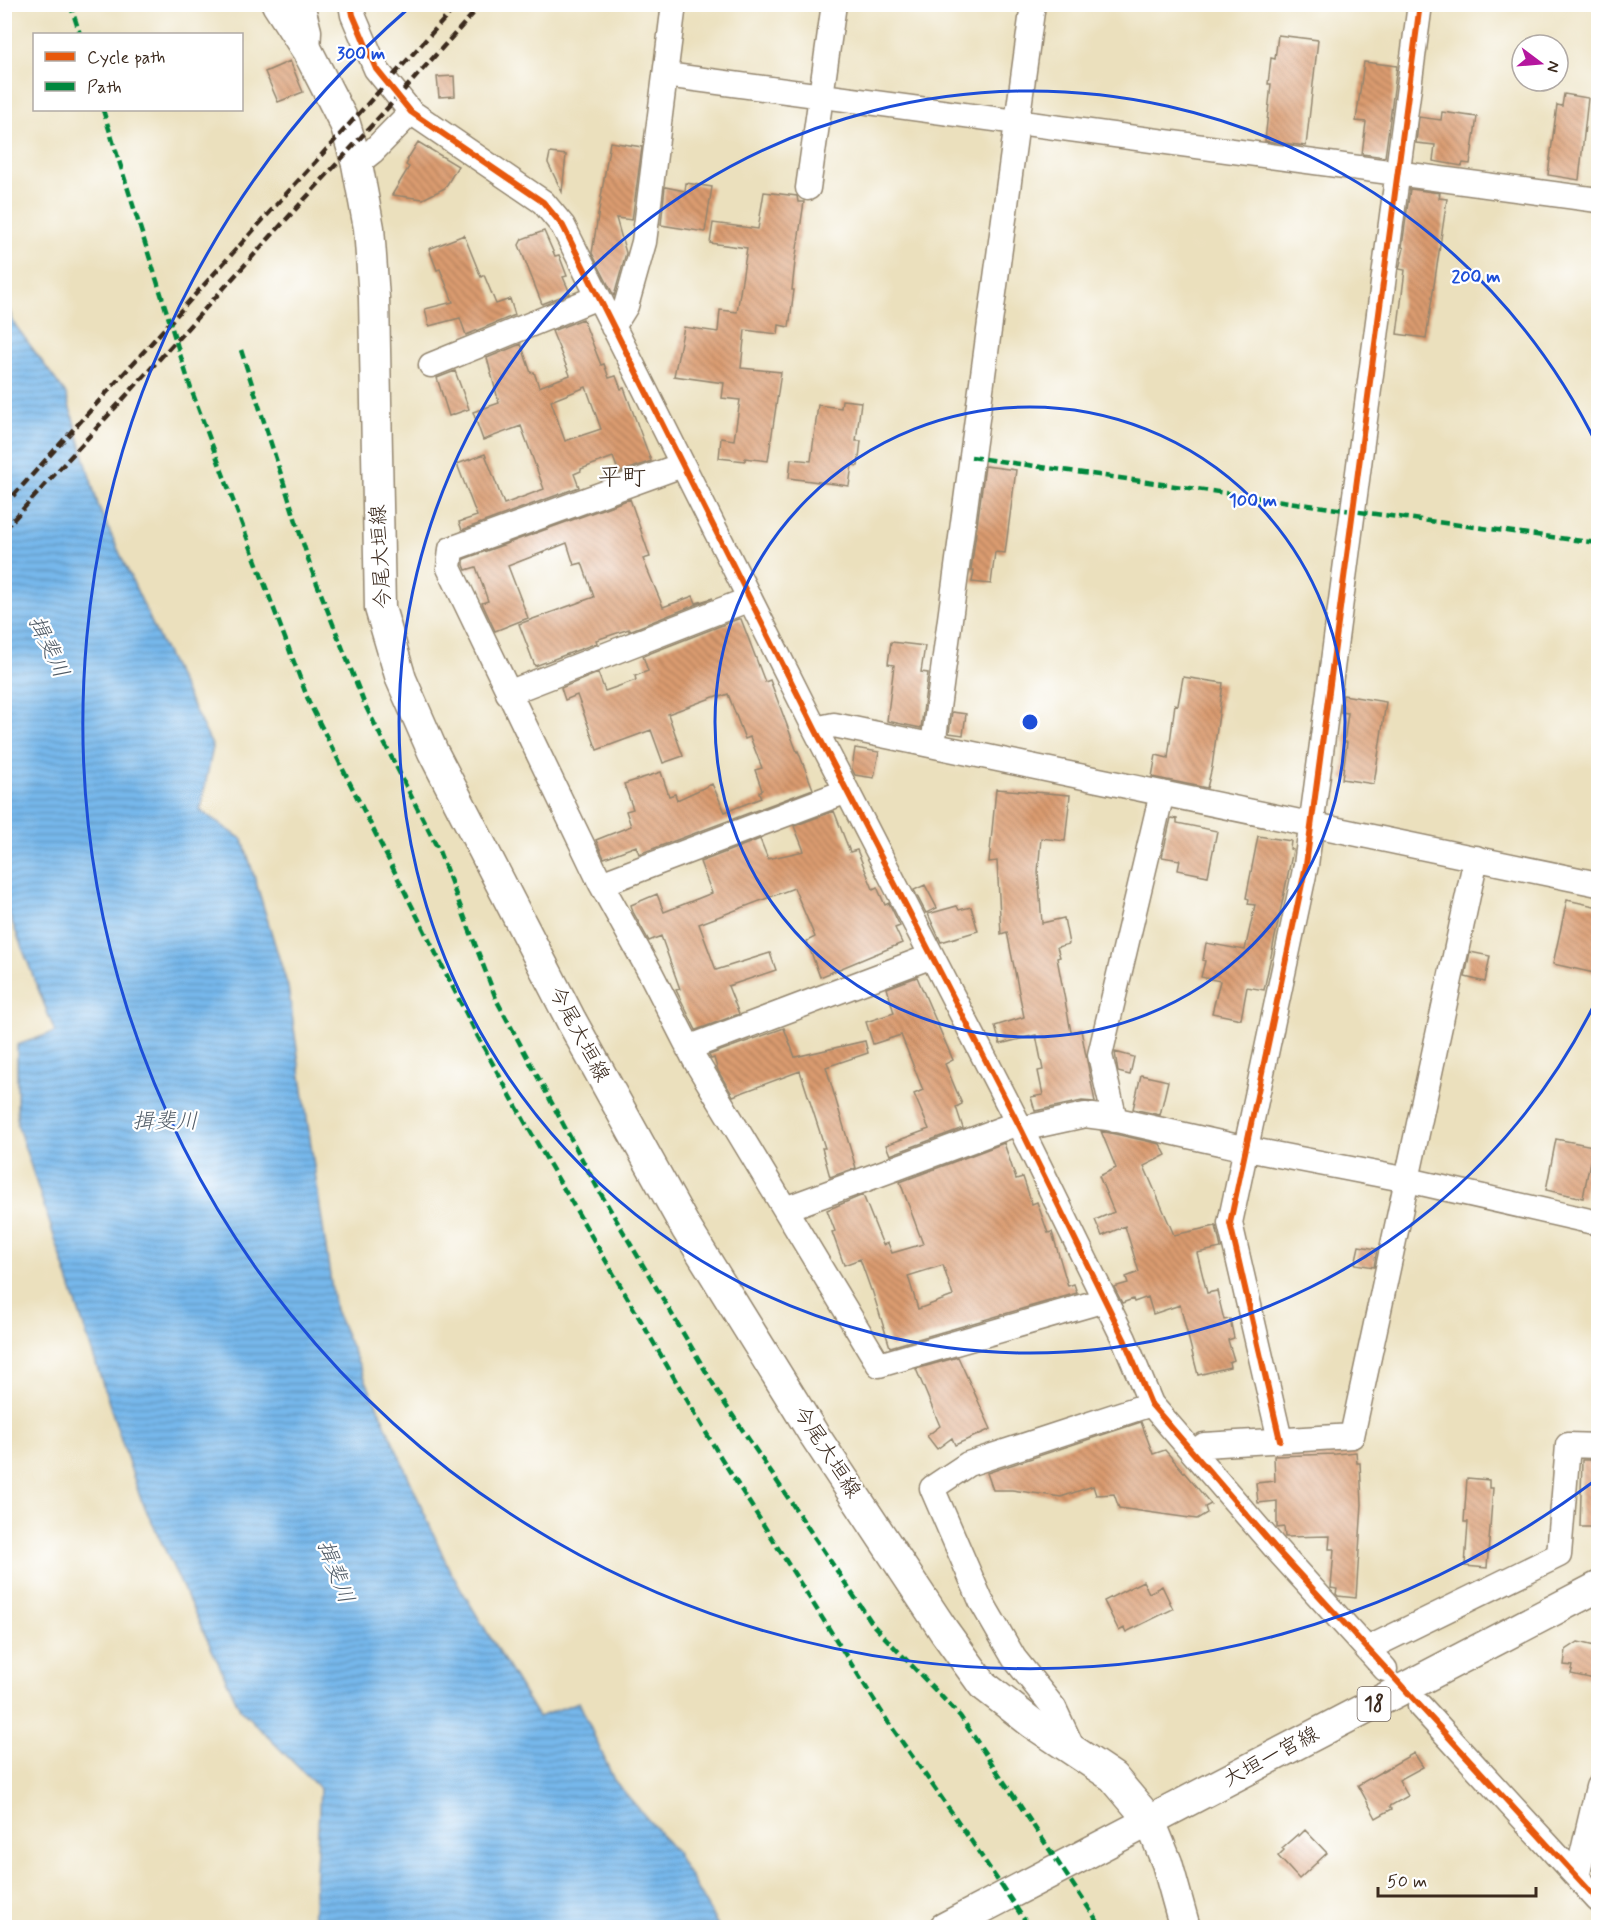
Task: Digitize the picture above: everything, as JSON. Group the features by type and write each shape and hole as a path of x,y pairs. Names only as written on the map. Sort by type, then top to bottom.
{"main road":[{"name":"今尾大垣線","path":"277,4 308,52 345,124 357,164 369,228 374,298 380,608 401,679 433,752 571,1020 686,1228 813,1433 944,1631 983,1684 1032,1723 1113,1777 1150,1821 1167,1863 1185,1928"},
{"name":"大垣一宮線","path":"944,1928 1599,1587"}],"street":[{"path":"302,4 309,31 308,52"},
{"path":"351,4 353,15 376,69 411,112 543,202 563,226 815,729 1020,1126 1124,1339 1151,1404 1278,1551 1385,1669"},
{"path":"613,327 626,306 644,242 674,4"},
{"path":"808,188 834,4"},
{"path":"933,745 1033,4"},
{"path":"1280,1440 1230,1223 1306,865 1420,4"},
{"path":"666,75 1599,200"},
{"path":"357,164 411,112"},
{"path":"431,365 598,297"},
{"path":"682,465 451,549 448,568 601,884 650,972 688,1048 879,1365 1105,1300"},
{"path":"508,693 750,599"},
{"path":"815,729 834,725 1599,884"},
{"path":"601,884 847,791"},
{"path":"1115,1119 1100,1055 1162,793"},
{"path":"1194,1454 1204,1445 1352,1436 1476,858"},
{"path":"688,1048 932,956"},
{"path":"785,1209 1020,1126 1085,1115 1115,1119 1247,1149 1408,1180 1599,1222"},
{"path":"1073,1749 1054,1708 1014,1658 981,1601 932,1488 968,1464 1151,1404"},
{"path":"1367,1649 1559,1555 1568,1445 1599,1446"},
{"path":"1420,1706 1599,1900"},
{"path":"1577,1877 1599,1788"}],"water":[{"name":"揖斐川","path":"5,296 13,322 66,394 99,508 156,632 213,747 200,810 243,840 288,987 335,1310 449,1569 538,1717 579,1702 614,1780 675,1851 719,1927 313,1927 320,1789 240,1709 140,1497 17,1124 17,1045 55,1032 5,904"}],"building":[{"path":"1278,35 1318,40 1306,146 1265,141 1271,84 1268,84 1271,58 1275,59"},
{"path":"290,61 303,92 278,102 265,72"},
{"path":"1364,62 1397,66 1385,157 1362,154 1366,122 1356,121"},
{"path":"454,76 455,96 439,97 437,77"},
{"path":"1564,94 1588,98 1579,180 1548,175 1557,105 1562,106"},
{"path":"1442,112 1477,117 1470,164 1463,163 1462,166 1433,161 1435,145 1416,143 1419,117 1441,120"},
{"path":"418,142 458,166 445,188 423,199 392,195 409,167 406,165 407,160"},
{"path":"610,142 642,147 632,220 616,218 626,253 614,296 592,253"},
{"path":"550,153 566,155 562,192 548,163"},
{"path":"686,183 712,187 705,232 661,225 665,187 685,191"},
{"path":"1410,189 1440,193 1439,198 1447,199 1426,338 1397,334 1405,270 1399,269 1404,248 1402,247"},
{"path":"764,192 797,196 798,202 804,202 789,327 779,325 778,334 745,330 741,368 781,372 768,461 719,458 721,438 734,440 740,400 722,398 724,383 674,376 684,327 718,332 720,310 737,312 747,248 710,243 713,223 758,229"},
{"path":"544,231 555,256 559,255 567,276 563,277 570,293 542,304 519,245 522,239"},
{"path":"464,235 481,277 484,275 496,304 510,299 515,315 466,335 460,318 429,326 425,309 453,302 429,249"},
{"path":"583,319 601,365 604,364 609,378 616,376 621,389 624,388 651,461 619,473 613,457 574,474 579,487 462,530 459,522 477,516 457,464 485,454 504,504 544,489 521,426 483,440 473,412 499,403 487,358 521,344 531,373 534,372 539,387 570,375 552,331","holes":["586,387 601,429 565,441 551,401"]},
{"path":"455,371 469,409 449,416 437,378"},
{"path":"842,400 861,402 856,441 861,441 858,466 852,465 849,486 789,478 791,459 811,461 818,405 841,408"},
{"path":"985,466 1016,470 1005,553 995,552 991,584 972,582 974,570 971,570"},
{"path":"630,499 650,557 643,559 663,607 693,596 696,603 713,598 629,631 629,629 596,640 597,643 535,666 519,624 594,597 582,563 574,565 567,543 508,566 528,618 495,631 482,603 488,601 476,567 466,570 464,559"},
{"path":"741,619 765,682 770,680 813,789 639,854 636,846 604,858 596,840 631,826 626,811 633,809 624,784 661,772 669,796 675,794 677,800 712,784 725,812 761,798 759,792 762,790 755,770 762,768 750,737 745,739 728,694 720,697 719,695 668,714 683,756 663,763 651,730 597,750 577,695 565,700 561,688 598,673 605,691 636,680 635,676 648,671 643,656"},
{"path":"891,642 925,646 921,672 928,673 921,728 887,721 894,665 888,664"},
{"path":"1183,677 1223,683 1207,788 1152,777 1156,755 1168,758 1175,704 1178,705"},
{"path":"1343,695 1386,702 1374,784 1342,779 1348,713 1341,712"},
{"path":"952,712 966,714 963,735 949,733"},
{"path":"855,748 879,752 874,778 855,775 852,769"},
{"path":"996,789 1070,795 1065,841 1041,838 1038,872 1042,923 1064,918 1069,944 1057,947 1060,957 1057,958 1071,1032 1081,1030 1095,1102 1082,1101 1035,1111 1031,1097 1043,1095 1038,1071 1043,1070 1036,1035 1000,1044 995,1026 1024,1017 1007,932 1001,934 997,861 989,862"},
{"path":"834,811 850,852 857,850 873,889 877,887 885,905 889,903 900,926 895,928 902,943 820,977 807,941 815,937 794,888 699,924 716,970 770,953 776,970 728,986 739,1014 696,1030 676,990 680,989 661,936 649,941 631,905 657,894 664,912 712,893 700,862 760,839 768,859 804,851 794,826"},
{"path":"1171,818 1177,819 1177,823 1217,831 1208,876 1178,870 1180,860 1162,857"},
{"path":"1258,836 1291,841 1290,849 1293,850 1264,990 1247,987 1241,1019 1212,1013 1220,981 1201,977 1206,943 1245,950 1255,905 1248,904 1249,899 1246,898"},
{"path":"925,885 937,908 926,913 914,890"},
{"path":"1567,900 1599,907 1599,974 1553,964"},
{"path":"957,906 959,910 971,907 978,931 941,942 928,914"},
{"path":"1470,952 1490,956 1485,982 1465,977"},
{"path":"917,977 953,1060 945,1064 962,1104 956,1107 963,1128 890,1155 886,1145 929,1129 914,1094 923,1090 901,1035 873,1044 866,1022 894,1013 887,988"},
{"path":"784,1028 795,1057 865,1041 868,1053 826,1067 856,1168 830,1177 822,1148 825,1148 800,1071 733,1096 718,1071 714,1058 711,1059 709,1055"},
{"path":"1115,1052 1134,1057 1130,1075 1118,1072"},
{"path":"1141,1075 1168,1081 1160,1115 1133,1109"},
{"path":"1101,1131 1160,1144 1166,1155 1144,1166 1174,1235 1216,1226 1221,1248 1197,1253 1207,1293 1217,1291 1224,1320 1230,1319 1234,1338 1228,1340 1234,1360 1229,1362 1230,1367 1198,1375 1180,1305 1153,1314 1148,1297 1122,1303 1114,1287 1128,1283 1126,1277 1139,1272 1125,1226 1102,1236 1095,1220 1114,1212 1099,1176 1116,1168"},
{"path":"1556,1139 1593,1146 1583,1198 1546,1190"},
{"path":"1004,1143 1016,1179 1023,1177 1032,1204 1037,1202 1048,1233 1052,1232 1068,1286 1074,1284 1077,1293 890,1347 860,1259 844,1265 827,1210 863,1195 883,1245 888,1243 892,1253 923,1244 900,1182","holes":["943,1265 953,1296 918,1309 908,1276"]},
{"path":"1359,1246 1377,1249 1374,1267 1355,1264"},
{"path":"958,1357 991,1429 955,1445 952,1438 937,1449 927,1436 940,1426 916,1369"},
{"path":"1141,1422 1153,1454 1165,1450 1211,1504 1205,1507 1207,1513 1197,1519 1119,1508 1114,1494 1096,1495 1093,1486 1061,1497 1012,1490 993,1490 987,1473"},
{"path":"1356,1452 1357,1463 1360,1463 1362,1504 1356,1598 1338,1596 1337,1589 1331,1588 1334,1549 1329,1549 1330,1536 1285,1537 1284,1527 1277,1528 1277,1501 1258,1503 1256,1483 1275,1481 1274,1456"},
{"path":"1582,1460 1599,1460 1599,1527 1580,1527"},
{"path":"1467,1478 1489,1480 1489,1488 1493,1488 1487,1568 1465,1566 1468,1522 1464,1522"},
{"path":"1143,1581 1149,1593 1162,1586 1173,1609 1126,1632 1124,1628 1119,1631 1104,1601"},
{"path":"1578,1642 1599,1647 1599,1680 1571,1674 1573,1666 1564,1665 1566,1650"},
{"path":"1414,1753 1423,1767 1399,1780 1408,1796 1390,1806 1392,1809 1376,1818 1358,1785"},
{"path":"1305,1830 1327,1853 1299,1879 1278,1856 1284,1850 1282,1848"}],"railway":[{"path":"4,506 458,4"},
{"path":"4,530 482,4"}],"marked path":[{"path":"70,4 80,33"},
{"path":"103,111 191,389 309,702 478,1037 526,1124 718,1453 888,1722 1030,1928"},
{"path":"241,350 312,571 365,705 439,851 497,1001 598,1189 725,1404 874,1626 960,1716 1102,1928"},
{"path":"971,457 1598,543"}],"cycle path":[{"path":"351,4 353,15 376,69 411,112 543,202 563,226 815,729 1021,1129 1124,1339 1151,1404 1278,1551 1598,1900"},
{"path":"1280,1440 1230,1223 1306,865 1420,4"}],"district":[{"name":"平町","path":"622,478"}]}
